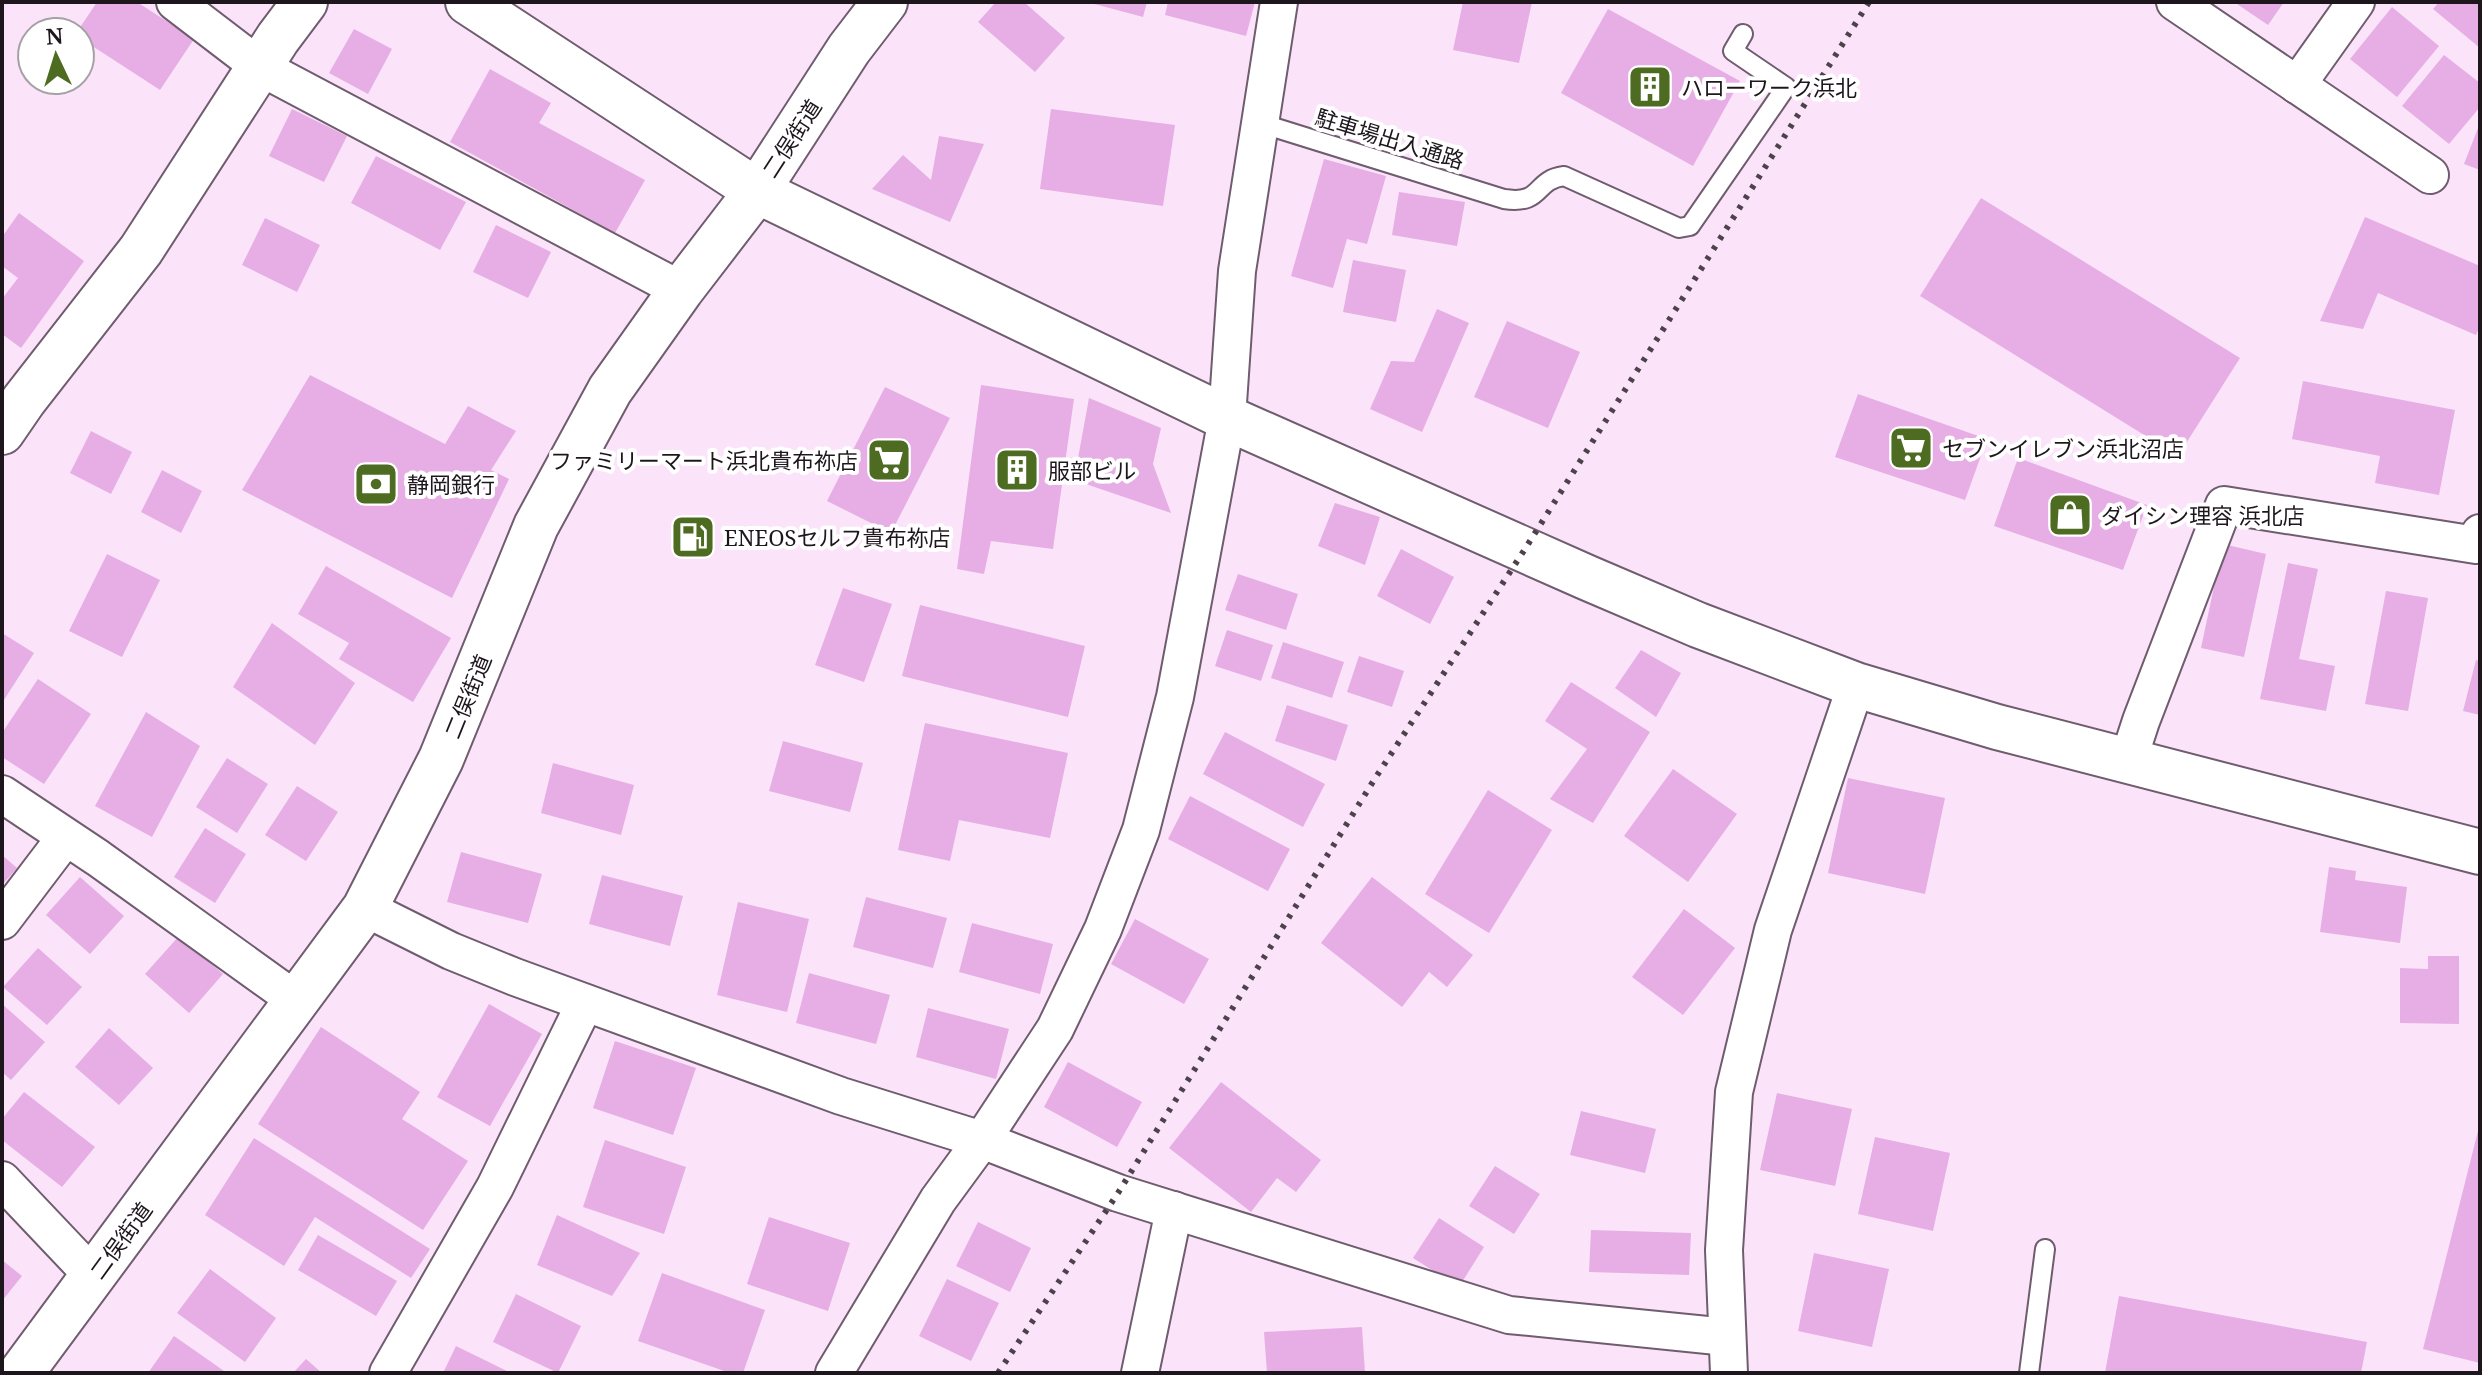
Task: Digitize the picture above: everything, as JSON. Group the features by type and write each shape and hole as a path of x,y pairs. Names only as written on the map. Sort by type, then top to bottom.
{"street":[{"path":"175,2 260,67 681,290"},
{"path":"2,432 141,250 305,2"},
{"path":"468,2 757,191 1227,418 1698,625 1856,685 1997,727 2480,852"},
{"name":"二俣街道","path":"21,1373 365,908 441,759 536,526 610,390 757,191 849,49 885,2"},
{"path":"834,1373 938,1200 982,1140 1055,1029 1103,929 1141,830 1175,697 1227,418 1237,271 1279,2"},
{"path":"2175,2 2430,175"},
{"path":"2297,85 2356,2"},
{"path":"2128,761 2224,505 2476,545 2480,533"},
{"path":"1729,1373 1724,1250 1734,1092 1773,930 1856,685"},
{"path":"2,794 297,1001"},
{"path":"2,921 65,838"},
{"path":"365,908 451,951 585,1003 841,1096 982,1140 1118,1193 1509,1315 1727,1337"},
{"path":"388,1373 495,1187 585,1003"},
{"path":"2,1180 93,1276"},
{"path":"1140,1373 1174,1210"}],"lane":[{"name":"駐車場出入通路","path":"1260,123 1519,202 1531,198 1551,178 1564,176 1679,228 1690,226 1786,87 1733,51 1743,34"},
{"path":"2029,1373 2045,1249"}],"building":[{"path":"97,2 137,2 194,39 160,90 96,48 96,16 88,16"},
{"path":"996,2 1024,2 1065,38 1035,72 978,22"},
{"path":"1087,2 1147,2 1143,17"},
{"path":"1168,2 1255,2 1246,36 1165,15"},
{"path":"1463,2 1532,2 1519,63 1453,50"},
{"path":"2234,2 2284,2 2268,25"},
{"path":"2439,2 2480,2 2480,48 2433,9"},
{"path":"2392,7 2439,46 2397,97 2350,59"},
{"name":"ハローワーク浜北","path":"1608,9 1740,81 1693,166 1561,93"},
{"path":"354,29 392,49 368,94 329,73"},
{"path":"2444,55 2480,83 2480,107 2449,144 2402,106"},
{"path":"490,69 551,103 539,123 645,180 615,233 450,142"},
{"path":"292,109 347,136 324,182 269,156"},
{"path":"1051,109 1175,125 1163,206 1040,189"},
{"path":"2480,123 2480,170 2464,164"},
{"path":"939,136 984,144 950,222 872,189 903,155 931,180"},
{"path":"376,156 466,202 440,250 351,203"},
{"path":"1324,159 1386,176 1367,244 1347,239 1333,288 1291,276"},
{"path":"1399,192 1465,202 1457,246 1392,235"},
{"path":"1981,198 2240,358 2178,456 1920,296"},
{"path":"19,213 84,261 21,348 2,334 2,299 18,278 2,266 2,237"},
{"path":"2365,217 2480,266 2480,326 2476,335 2378,293 2363,329 2320,321"},
{"path":"265,218 320,245 297,292 242,265"},
{"path":"496,225 551,252 528,298 473,272"},
{"path":"1353,260 1406,270 1396,322 1343,312"},
{"path":"1437,309 1469,323 1422,432 1370,409 1391,361 1414,362"},
{"path":"1507,321 1580,352 1548,428 1474,397"},
{"name":"静岡銀行","path":"310,375 445,444 468,406 516,431 491,470 509,479 452,598 242,490"},
{"path":"2303,381 2455,410 2439,495 2375,483 2380,456 2292,439"},
{"name":"服部ビル","path":"981,385 1074,399 1053,549 991,541 984,574 957,569"},
{"name":"ファミリーマート浜北貴布祢店","path":"885,387 950,418 891,533 827,501"},
{"name":"セブンイレブン浜北沼店","path":"1858,394 1987,439 1965,500 1835,457"},
{"path":"1089,398 1161,428 1153,464 1171,513 1074,480"},
{"path":"91,431 132,452 111,494 70,473"},
{"name":"ダイシン理容 浜北店","path":"2018,458 2147,505 2123,570 1994,526"},
{"path":"162,470 202,491 181,533 141,512"},
{"path":"1335,503 1380,517 1365,565 1318,546"},
{"path":"2223,544 2266,554 2244,657 2201,648"},
{"path":"1401,549 1454,577 1430,624 1377,596"},
{"path":"107,554 160,580 122,657 69,631"},
{"path":"2288,563 2318,569 2299,659 2335,666 2326,711 2260,699"},
{"path":"326,566 451,638 413,702 339,659 349,643 298,614"},
{"path":"1238,574 1298,594 1286,630 1225,610"},
{"path":"843,588 892,604 864,682 815,665"},
{"path":"2386,591 2428,598 2408,711 2365,704"},
{"path":"920,605 1085,646 1068,717 902,676"},
{"path":"272,623 355,683 315,745 233,687"},
{"path":"1227,630 1273,645 1261,681 1215,666"},
{"path":"2,633 34,653 2,703"},
{"path":"1283,642 1344,662 1332,698 1271,678"},
{"path":"1641,650 1681,673 1656,717 1615,688"},
{"path":"1359,656 1404,671 1392,707 1347,692"},
{"path":"2476,660 2480,661 2480,715 2463,711"},
{"path":"38,679 91,714 44,784 2,757 2,733"},
{"path":"1571,682 1650,732 1593,823 1550,799 1587,749 1545,721"},
{"path":"1287,705 1348,725 1336,761 1275,741"},
{"path":"146,712 200,746 152,837 95,806"},
{"path":"925,723 1068,753 1050,838 959,820 950,861 898,850"},
{"path":"1225,732 1325,784 1303,827 1203,774"},
{"path":"783,741 863,763 850,812 769,791"},
{"path":"227,758 268,784 237,833 196,807"},
{"path":"553,763 634,785 621,835 541,813"},
{"path":"1673,769 1737,814 1688,882 1624,836"},
{"path":"1848,778 1945,798 1925,894 1828,873"},
{"path":"297,786 338,812 306,861 265,835"},
{"path":"1488,790 1552,830 1489,933 1425,894"},
{"path":"1190,796 1290,849 1268,891 1168,839"},
{"path":"205,828 246,854 215,903 174,877"},
{"path":"461,852 542,874 528,923 447,902"},
{"path":"2,855 17,868 2,885"},
{"path":"2329,867 2356,871 2355,880 2407,887 2400,943 2320,932"},
{"path":"602,875 683,896 670,946 589,924"},
{"path":"80,877 124,916 90,954 46,915"},
{"path":"1372,877 1473,955 1447,987 1429,972 1402,1007 1321,943"},
{"path":"866,897 947,918 933,968 853,947"},
{"path":"738,902 809,919 787,1012 717,995"},
{"path":"1684,909 1735,948 1683,1015 1632,977"},
{"path":"1135,919 1209,959 1184,1004 1111,964"},
{"path":"972,923 1053,944 1040,994 959,972"},
{"path":"179,936 223,974 189,1013 145,974"},
{"path":"38,948 82,987 47,1025 3,987"},
{"path":"2428,956 2459,956 2459,1024 2400,1023 2400,968 2428,969"},
{"path":"809,973 890,995 876,1044 796,1023"},
{"path":"2,1004 45,1042 11,1080 2,1072"},
{"path":"489,1004 542,1034 490,1126 437,1097"},
{"path":"928,1008 1009,1029 996,1079 916,1057"},
{"path":"321,1027 420,1092 402,1119 468,1161 423,1230 258,1124"},
{"path":"109,1028 153,1068 119,1105 75,1067"},
{"path":"615,1041 696,1068 673,1135 593,1108"},
{"path":"1068,1062 1142,1102 1117,1147 1044,1107"},
{"path":"1221,1082 1321,1160 1296,1192 1277,1178 1251,1212 1169,1148"},
{"path":"24,1092 95,1147 62,1187 2,1140 2,1119"},
{"path":"1777,1093 1852,1109 1835,1186 1760,1170"},
{"path":"1581,1111 1656,1129 1645,1173 1570,1155"},
{"path":"2480,1128 2480,1363 2423,1349"},
{"path":"1875,1137 1950,1153 1933,1231 1858,1214"},
{"path":"254,1138 430,1249 411,1278 315,1217 284,1266 205,1215"},
{"path":"605,1140 686,1167 664,1234 583,1207"},
{"path":"1495,1166 1540,1194 1514,1234 1469,1206"},
{"path":"557,1215 640,1253 612,1296 537,1265"},
{"path":"769,1217 850,1243 828,1311 747,1284"},
{"path":"1439,1218 1484,1247 1459,1287 1413,1258"},
{"path":"978,1222 1031,1248 1010,1292 956,1266"},
{"path":"1591,1230 1691,1233 1689,1275 1589,1272"},
{"path":"318,1235 397,1281 376,1316 298,1270"},
{"path":"1814,1253 1889,1269 1872,1347 1798,1331"},
{"path":"2,1260 22,1276 2,1301"},
{"path":"210,1269 276,1318 245,1362 177,1313"},
{"path":"662,1273 765,1310 743,1373 730,1373 638,1341"},
{"path":"947,1279 999,1303 971,1361 919,1336"},
{"path":"516,1294 581,1326 558,1373 493,1342"},
{"path":"2119,1296 2367,1342 2361,1373 2105,1373"},
{"path":"1362,1327 1365,1373 1267,1373 1264,1332"},
{"path":"174,1336 227,1373 148,1373"},
{"path":"456,1346 511,1373 443,1373"},
{"path":"306,1359 322,1373 293,1373"}],"railway":[{"path":"998,1373 1118,1193 1374,780 1525,549 1869,2"}],"place":[{"name":"ハローワーク浜北","path":"1650,87"},
{"name":"セブンイレブン浜北沼店","path":"1911,448"},
{"name":"ファミリーマート浜北貴布祢店","path":"889,460"},
{"name":"服部ビル","path":"1017,470"},
{"name":"静岡銀行","path":"376,484"},
{"name":"ダイシン理容 浜北店","path":"2070,515"},
{"name":"ENEOSセルフ貴布祢店","path":"693,537"}]}
